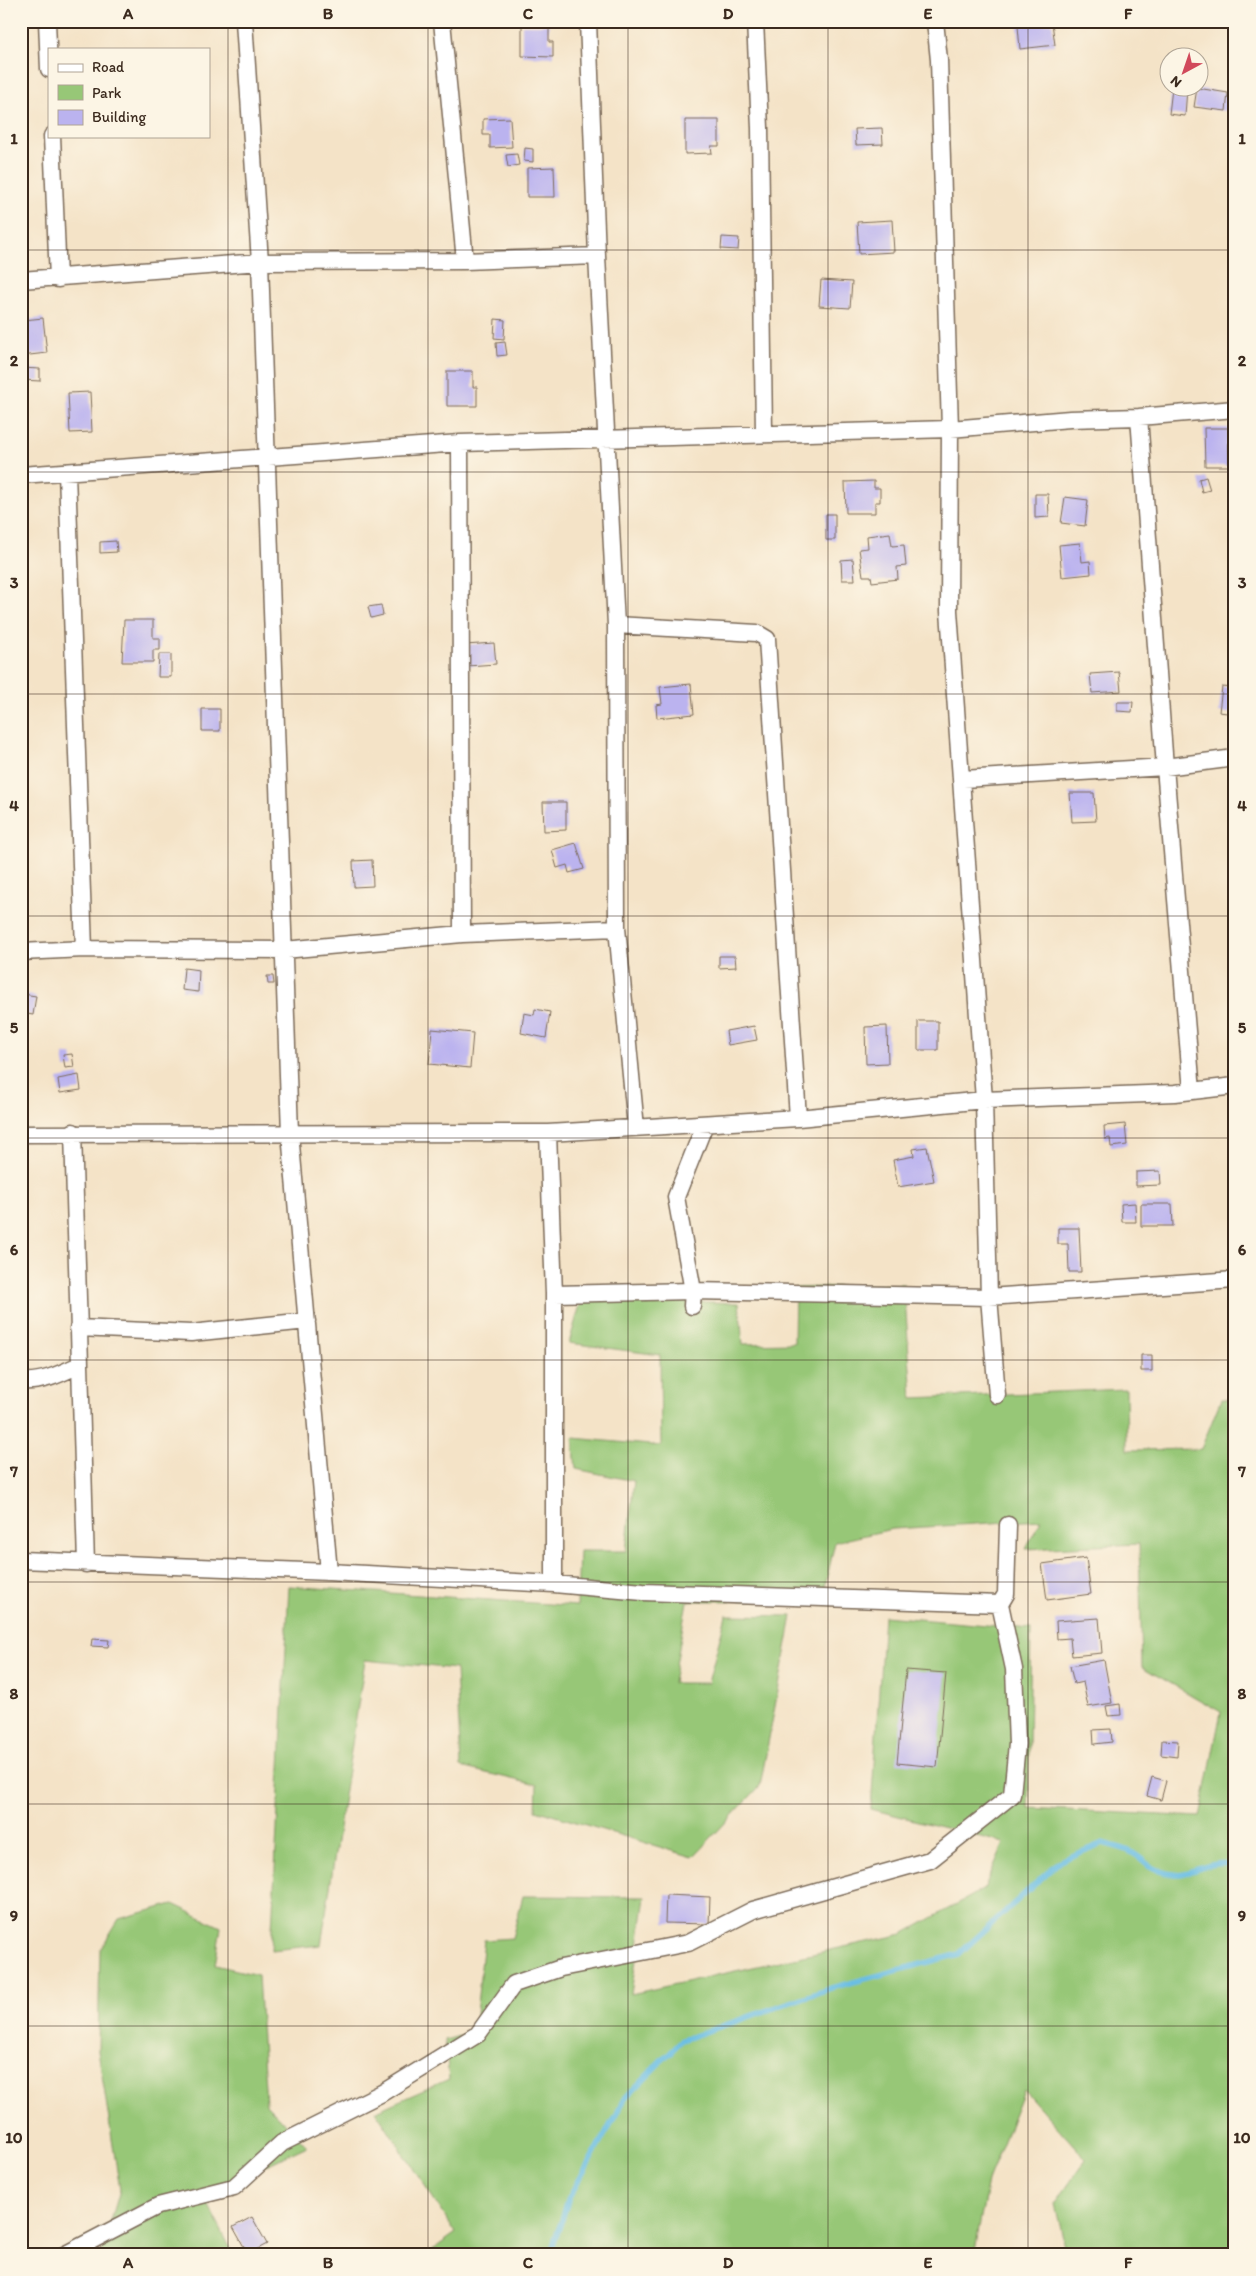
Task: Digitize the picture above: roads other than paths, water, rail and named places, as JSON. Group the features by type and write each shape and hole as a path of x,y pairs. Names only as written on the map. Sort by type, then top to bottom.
{"street":[{"path":"47,21 48,48"},
{"path":"244,21 260,262 290,1133 329,1572"},
{"path":"442,21 465,261"},
{"path":"588,21 597,256 616,625 617,928 636,1128"},
{"path":"756,21 760,128 764,433"},
{"path":"935,21 939,60 950,429 949,611 963,779 984,1100 990,1296 997,1395"},
{"path":"52,138 58,278"},
{"path":"21,280 260,262 465,261 597,256"},
{"path":"21,475 460,443 950,429 1070,419 1139,417 1235,409"},
{"path":"1139,417 1165,767 1192,1091"},
{"path":"460,443 462,934"},
{"path":"67,473 84,949"},
{"path":"616,625 757,633 767,639 798,1118"},
{"path":"963,779 1165,767 1235,758"},
{"path":"21,952 84,949 284,950 462,934 617,928"},
{"path":"21,1134 73,1132 548,1133 798,1118 984,1100 1192,1091 1235,1086"},
{"path":"693,1298 676,1197 705,1124"},
{"path":"73,1132 86,1564"},
{"path":"548,1133 554,1294 554,1584"},
{"path":"554,1294 693,1298 990,1296 1235,1280"},
{"path":"78,1328 191,1334 307,1322"},
{"path":"21,1381 34,1382 59,1375 79,1365"},
{"path":"64,2255 158,2206 234,2187 282,2143 382,2093 478,2034 514,1984 561,1968 688,1943 753,1910 930,1860 1012,1795 1017,1744 1014,1669 1000,1604 1006,1594 1008,1525"},
{"path":"21,1560 329,1572 554,1584 643,1592 1000,1604"}],"waterway":[{"path":"550,2255 569,2198 626,2097 682,2040 831,1988 959,1954 1060,1861 1103,1843 1123,1848 1158,1871 1165,1873 1181,1874 1217,1864 1235,1865"}]}
